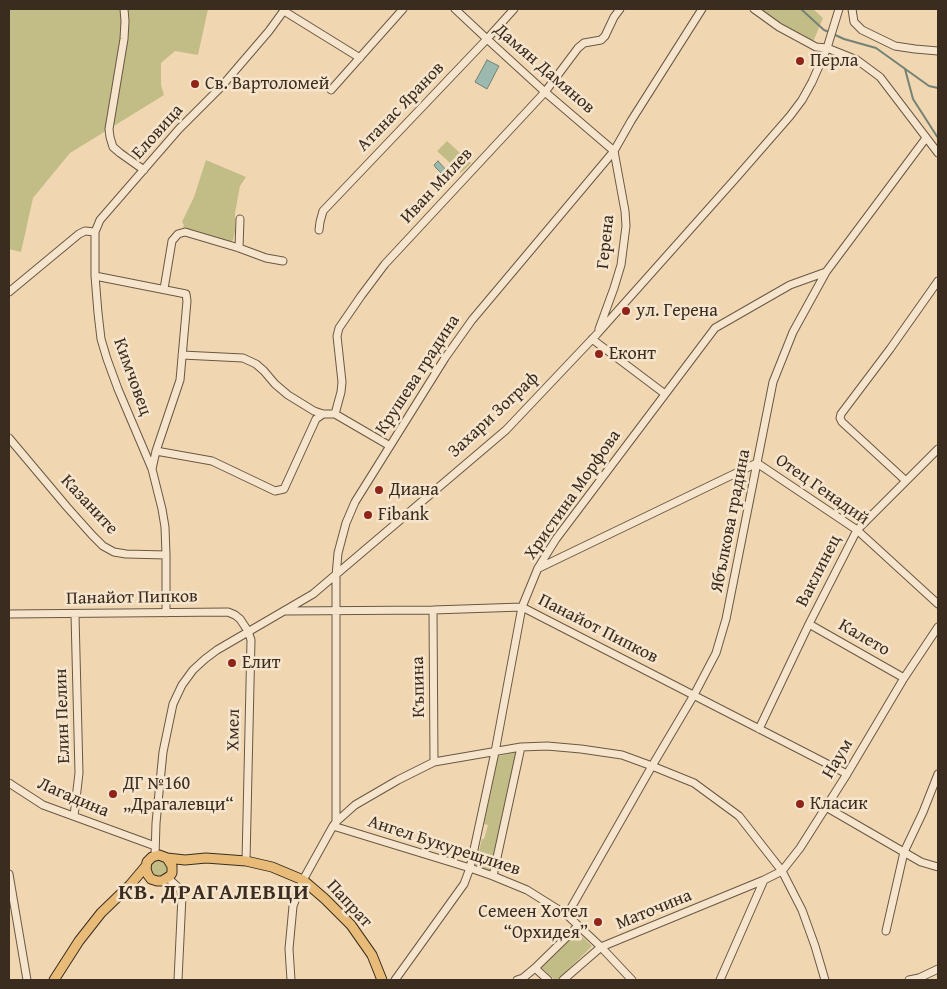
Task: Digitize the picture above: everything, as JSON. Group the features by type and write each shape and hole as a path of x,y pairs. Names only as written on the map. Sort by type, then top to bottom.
{"main road":[{"path":"54,980 100,912 130,885 146,866 155,851 167,858 171,863 172,869"},
{"name":"Папрат","path":"167,858 185,860 206,858 246,862 272,868 303,880 351,925 372,955 382,980"},
{"path":"130,885 151,879 160,882 168,878 172,869 185,860"},
{"path":"146,866 147,873 151,879"}],"street":[{"path":"124,9 124,39 109,129 110,138 114,148 120,154 144,170"},
{"path":"330,90 403,9"},
{"name":"Дамян Дамянов","path":"455,9 545,92 614,150"},
{"name":"Атанас Яранов","path":"319,230 323,211 487,40 514,9"},
{"name":"Иван Милев","path":"335,414 342,382 337,336 355,304 385,264 545,92 578,48 584,43 601,40 606,36 614,17 620,9"},
{"name":"Крушева градина","path":"334,824 336,576 338,553 346,523 355,502 445,358 472,320 614,150 702,9"},
{"path":"754,9 786,31 816,47 828,45 857,60 880,77 938,153"},
{"name":"Захари Зограф","path":"155,851 163,752 173,704 182,685 193,670 217,650 248,630 313,594 506,430 594,336 790,116 812,82 828,45 839,9"},
{"path":"852,9 854,22 862,30 895,46 938,51"},
{"path":"284,10 360,58"},
{"name":"Еловица","path":"96,232 100,220 179,129 220,87 269,31 284,10"},
{"name":"Ябълкова градина","path":"568,915 694,695 716,653 726,619 773,382 793,332 826,272 926,138"},
{"name":"Герена","path":"594,336 614,288 621,265 626,226 626,211 614,150"},
{"path":"239,248 240,219"},
{"path":"9,292 79,234 85,231 96,232"},
{"name":"Кимчовец","path":"96,232 95,276 101,339 118,390 152,469 165,527 166,613"},
{"path":"164,289 172,241 178,234 185,232 266,258 283,261"},
{"name":"Христина Морфова","path":"395,980 464,884 470,868 522,607 538,568 556,539 715,328 790,285 826,272"},
{"path":"95,276 186,294 180,380 156,451 152,469"},
{"path":"906,481 842,422 840,418 841,414 938,281"},
{"path":"594,336 665,394"},
{"path":"182,355 242,358 256,364 274,384 314,411 323,414 335,414 390,446"},
{"path":"156,451 212,461 275,491 284,489 316,419 323,414"},
{"name":"Казаните","path":"9,438 103,546 114,552 126,554 166,555"},
{"name":"Ваклинец","path":"759,729 809,624 857,530 938,450"},
{"name":"Отец Генадий","path":"538,568 758,463 857,530 938,604"},
{"name":"Панайот Пипков","path":"283,611 433,610 522,607 847,774"},
{"name":"Къпина","path":"433,610 434,762"},
{"name":"Панайот Пипков","path":"9,614 228,612 235,614 248,630"},
{"name":"Елин Пелин","path":"74,816 79,773 75,614"},
{"name":"Калето","path":"809,624 904,678"},
{"name":"Наум","path":"764,880 782,871 800,848 904,678 938,627"},
{"name":"Хмел","path":"246,862 252,653 248,630"},
{"path":"291,980 289,949 293,906 303,880 334,824 356,805 398,780 434,762 521,747 548,746 622,755 694,783 739,816 782,871 802,910 825,980"},
{"path":"492,876 521,747"},
{"path":"886,931 904,852 938,774"},
{"name":"Лагадина","path":"9,783 43,805 74,816 155,851"},
{"path":"826,807 920,862 938,867"},
{"name":"Ангел Букурещлиев","path":"334,824 470,868 527,890 568,915 602,947 632,980"},
{"path":"9,874 27,980"},
{"path":"168,878 180,888 182,896 178,980"},
{"path":"720,980 764,880"},
{"name":"Маточина","path":"563,980 602,947 764,880"},
{"path":"517,980 523,978 535,968 578,926"},
{"path":"535,968 548,980"},
{"path":"909,980 919,978 938,969"}],"shaded area":[{"path":"9,9 208,9 198,55 175,51 161,63 161,85 164,95 70,153 33,198 21,252 9,249"},
{"path":"760,9 813,9 823,18 813,42 781,25"},
{"path":"447,141 471,163 461,173 437,151"},
{"path":"206,160 246,177 240,186 235,213 235,231 233,240 229,243 187,230 187,228 183,227 182,222 194,197"},
{"path":"518,752 491,873 475,867 482,839 484,839 488,825 484,824 498,757"},
{"path":"161,858 168,864 167,874 159,878 150,874 150,864 151,861"},
{"path":"575,930 592,946 558,980 555,980 540,966"}],"water":[{"path":"487,60 499,66 487,89 475,82"},
{"path":"438,161 448,172 444,176 434,165"}],"waterway":[{"path":"801,9 824,30 829,32"},
{"path":"833,34 876,48 929,86 938,88"},
{"path":"905,69 913,99 938,138"}],"place":[{"name":"Перла","path":"800,61"},
{"name":"Св. Вартоломей","path":"195,84"},
{"name":"ул. Герена","path":"626,311"},
{"name":"Еконт","path":"599,354"},
{"name":"Диана","path":"379,490"},
{"name":"Fibank","path":"368,515"},
{"name":"Елит","path":"232,663"},
{"name":"ДГ №160 „Драгалевци“","path":"113,794"},
{"name":"Класик","path":"800,804"},
{"name":"Семеен Хотел “Орхидея”","path":"598,922"}],"district":[{"name":"КВ. ДРАГАЛЕВЦИ","path":"214,893"}]}
